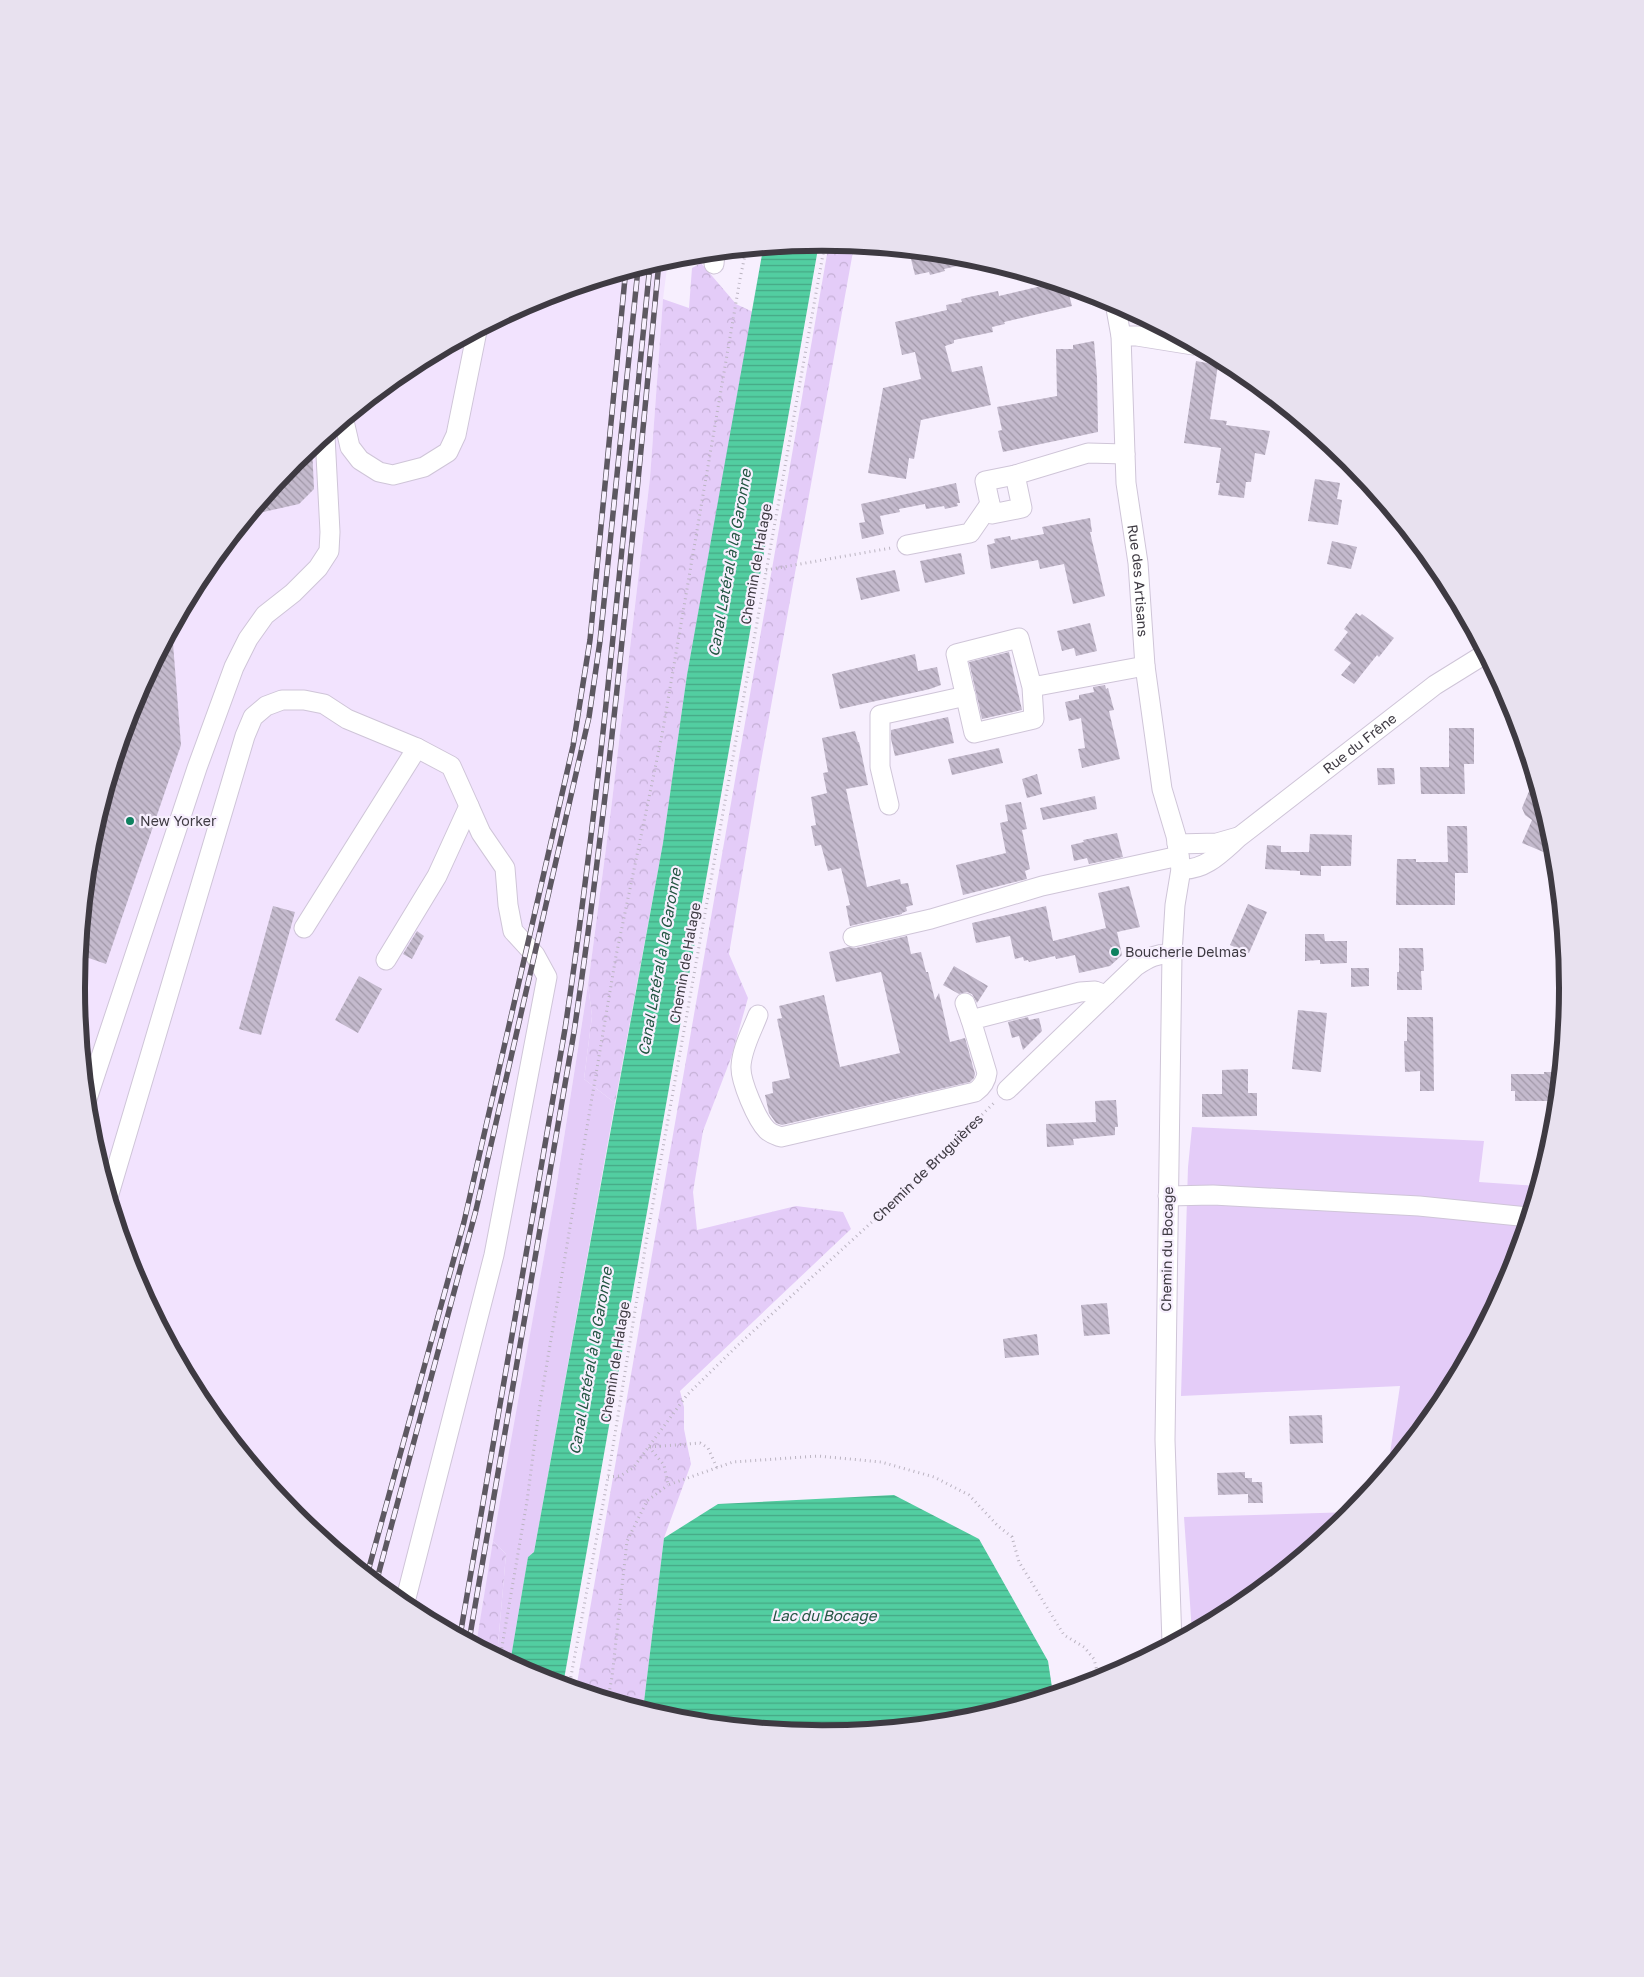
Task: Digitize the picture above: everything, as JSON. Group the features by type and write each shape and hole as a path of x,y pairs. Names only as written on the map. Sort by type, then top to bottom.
{"street":[{"name":"Rue des Artisans","path":"1117,314 1121,336 1126,483 1138,563 1145,666 1162,789 1179,856"},
{"path":"1121,336 1137,336 1175,342"},
{"path":"345,426 350,447 360,460 379,472 393,475 424,466 448,452 456,435 475,339"},
{"path":"91,1086 197,768 234,667 248,639 265,615 293,593 318,568 329,551 330,532 325,444"},
{"path":"1016,475 1022,508 992,514 985,481 1016,475 1088,453 1125,454"},
{"path":"907,545 970,532 990,504"},
{"path":"1019,638 1032,687 1034,718 974,733 956,654 1019,638"},
{"name":"Rue du Frêne","path":"1239,837 1217,843 1192,842 1179,856 1192,870 1219,855 1239,837 1435,685 1480,657"},
{"path":"1032,687 1145,666"},
{"path":"889,805 880,767 880,715 966,696"},
{"path":"112,1185 245,736 254,718 266,706 282,700 304,700 324,704 347,719 417,748 451,766 481,833 505,868 508,905 513,931 535,955 547,977 494,1255 406,1596"},
{"path":"304,928 417,748"},
{"path":"386,960 437,876 469,806"},
{"path":"853,937 931,919 1042,886 1179,856"},
{"name":"Chemin du Bocage","path":"1172,1637 1165,1440 1172,954 1179,856"},
{"path":"1007,1090 1136,966 1150,956 1164,953 1172,954"},
{"path":"758,1014 743,1052 740,1068 742,1080 760,1122 772,1134 781,1137 975,1092 983,1084 986,1073 968,1011 1080,992 1094,991 1106,995"},
{"path":"1168,1196 1213,1196 1419,1206 1523,1216"}],"path":[{"name":"Chemin de Halage","path":"570,1680 608,1477 647,1237 824,251"},
{"path":"501,1651 527,1502 539,1410 616,956 662,735 745,256"},
{"path":"766,570 907,545"},
{"name":"Chemin de Bruguières","path":"608,1477 620,1476 633,1468 687,1395 736,1347 886,1209 1007,1090"},
{"path":"649,1447 700,1442 708,1448 717,1468"},
{"path":"649,1447 664,1465 668,1485"},
{"path":"609,1693 627,1541 647,1501 668,1485 733,1462 818,1456 881,1462 934,1477 970,1495 998,1526 1012,1537 1020,1562 1064,1635 1084,1647 1094,1659 1097,1672"}],"shaded area":[{"path":"667,269 650,478 611,810 588,985 555,1195 477,1639 453,1627 373,1573 336,1543 301,1510 237,1437 209,1398 161,1314 141,1271 124,1225 110,1179 91,1085 85,989 91,892 110,798 124,752 141,706 161,663 209,579 237,540 301,467 336,434 373,404 454,350 540,308 585,291"}],"green space":[{"path":"828,251 853,252 760,767 729,954 748,998 731,1058 703,1131 693,1192 697,1230 796,1206 843,1212 851,1229 680,1391 684,1407 684,1429 691,1464 664,1538 644,1703 577,1683"},
{"path":"701,263 736,304 753,312 687,675 663,843 615,1103 584,1079 592,1016 588,985 611,810 650,478 663,299 689,308 692,268"},
{"path":"588,985 592,1016 584,1079 615,1103 534,1552 528,1557 511,1656 498,1650 506,1554 493,1541 555,1195"},
{"path":"1192,1127 1484,1141 1479,1182 1532,1186 1503,1271 1483,1314 1435,1398 1389,1458 1400,1386 1181,1396 1188,1167"},
{"path":"1340,1512 1308,1543 1271,1573 1192,1626 1184,1517"},
{"path":"493,1541 506,1554 498,1650 477,1639"}],"water":[{"name":"Canal Latéral à la Garonne","path":"818,251 564,1678 511,1656 528,1557 534,1552 663,843 687,675 762,254"},
{"name":"Lac du Bocage","path":"894,1495 979,1539 1048,1661 1052,1688 966,1711 918,1719 822,1726 726,1719 644,1703 664,1538 718,1504"}],"building":[{"path":"911,257 961,265 930,275 929,272 915,275"},
{"path":"1042,286 1069,295 1072,306 1004,322 1005,324 992,327 993,332 954,340 954,343 945,346 952,372 982,366 991,405 921,420 914,459 909,458 906,479 868,473 883,388 921,379 915,352 902,355 895,322 947,310 946,305 962,302 961,299 969,297 998,291 999,296"},
{"path":"1094,341 1098,432 1003,452 998,431 1002,430 997,407 1057,396 1056,349 1073,349 1073,345"},
{"path":"1196,361 1212,364 1218,368 1210,419 1227,421 1226,425 1270,431 1265,455 1255,453 1251,482 1246,482 1244,498 1218,495 1220,483 1216,483 1221,448 1184,443"},
{"path":"312,456 314,489 299,504 260,513"},
{"path":"1315,479 1340,483 1337,499 1342,500 1338,525 1308,521"},
{"path":"956,483 960,503 957,503 958,506 945,509 944,506 926,509 925,504 899,509 900,512 880,516 884,534 862,539 859,523 865,522 861,504"},
{"path":"1090,518 1092,532 1090,532 1105,596 1073,604 1064,564 1040,569 1038,560 991,569 987,545 995,543 994,539 1010,536 1011,540 1044,534 1042,527"},
{"path":"1332,541 1357,547 1351,569 1327,564"},
{"path":"961,553 965,574 925,583 920,561"},
{"path":"895,570 900,591 861,600 856,578"},
{"path":"1356,613 1360,616 1362,614 1394,638 1379,657 1377,655 1354,684 1341,675 1351,663 1334,650 1348,632 1344,629"},
{"path":"1090,623 1097,651 1076,656 1074,648 1062,651 1057,631"},
{"path":"173,641 181,745 106,964 86,957 91,892 99,845 110,798 124,752 141,706"},
{"path":"1009,652 1022,710 982,719 969,662"},
{"path":"915,654 918,671 937,667 941,685 840,709 832,674"},
{"path":"1105,685 1106,689 1108,688 1114,710 1109,711 1120,759 1082,768 1078,749 1085,748 1081,718 1069,721 1065,702 1079,699 1079,695 1094,692 1093,687"},
{"path":"948,717 954,743 895,756 891,730"},
{"path":"1449,728 1474,728 1474,764 1464,764 1465,794 1421,794 1420,767 1449,767"},
{"path":"855,731 868,785 846,789 867,887 900,879 901,884 908,883 913,905 906,907 907,911 902,914 850,926 846,906 850,905 841,868 828,871 821,845 815,846 811,826 816,825 811,797 827,793 823,773 828,772 822,738"},
{"path":"999,748 1003,763 952,775 948,759"},
{"path":"1377,768 1394,768 1395,784 1378,785"},
{"path":"1037,774 1042,794 1027,798 1022,779"},
{"path":"1531,787 1546,853 1522,843 1532,820 1525,815 1522,808"},
{"path":"1095,796 1097,809 1043,820 1040,808"},
{"path":"1021,802 1027,829 1022,830 1030,869 1025,871 1027,879 963,895 956,865 1006,853 1000,823 1008,821 1005,805"},
{"path":"1447,826 1467,826 1468,873 1455,873 1455,905 1396,905 1397,859 1416,859 1416,862 1448,862"},
{"path":"1117,833 1123,857 1089,864 1087,858 1074,861 1071,845 1084,842 1083,840"},
{"path":"1310,834 1352,835 1351,866 1321,866 1321,876 1300,875 1300,871 1265,869 1267,845 1281,846 1281,852 1309,852"},
{"path":"1129,886 1140,927 1117,932 1122,955 1110,966 1079,973 1075,955 1056,959 1055,956 1029,962 1028,960 1024,961 1023,957 1015,959 1010,936 976,943 972,923 1046,906 1053,941 1106,928 1098,893"},
{"path":"1248,904 1267,912 1249,953 1230,945"},
{"path":"273,906 295,912 261,1035 239,1029"},
{"path":"417,931 424,936 412,959 403,954"},
{"path":"1305,934 1324,934 1325,941 1347,941 1347,963 1320,964 1320,960 1305,961"},
{"path":"907,936 911,954 921,952 935,1000 939,993 950,1042 965,1038 975,1074 974,1078 970,1082 782,1125 776,1123 769,1113 765,1095 773,1093 772,1082 790,1078 777,1019 782,1018 779,1006 824,995 840,1067 900,1053 881,972 836,982 829,952 848,947 856,948"},
{"path":"1399,948 1423,948 1424,971 1421,971 1422,990 1397,990"},
{"path":"954,966 988,986 977,1003 972,994 967,992 959,994 943,985"},
{"path":"1351,968 1369,968 1369,986 1351,987"},
{"path":"359,976 382,989 358,1033 335,1020"},
{"path":"1298,1010 1327,1013 1321,1072 1292,1069"},
{"path":"1028,1017 1029,1020 1039,1018 1042,1031 1023,1050 1019,1036 1012,1038 1008,1022"},
{"path":"1407,1017 1433,1017 1434,1091 1420,1091 1420,1071 1405,1072 1404,1041 1407,1041"},
{"path":"1248,1069 1248,1093 1257,1093 1257,1116 1202,1117 1202,1094 1222,1094 1222,1070"},
{"path":"1544,1072 1554,1072 1550,1101 1515,1101 1515,1091 1511,1091 1511,1074 1544,1074"},
{"path":"1116,1100 1118,1127 1115,1127 1115,1135 1073,1139 1074,1145 1047,1147 1046,1124 1096,1122 1095,1101"},
{"path":"1107,1303 1110,1334 1084,1336 1081,1305"},
{"path":"1037,1334 1039,1355 1005,1358 1003,1339"},
{"path":"1322,1415 1323,1443 1290,1444 1289,1416"},
{"path":"1245,1472 1245,1478 1252,1478 1252,1482 1262,1482 1263,1503 1248,1503 1248,1494 1218,1495 1217,1473"}],"railway":[{"path":"470,1636 574,1032 588,936 611,744 658,271"},
{"path":"461,1631 565,1029 602,743 649,273"},
{"path":"378,1576 476,1210 589,717 600,641 637,276"},
{"path":"369,1569 464,1222 573,746 590,640 625,279"}],"place":[{"name":"New Yorker","path":"130,821"},
{"name":"Boucherie Delmas","path":"1115,952"}]}
